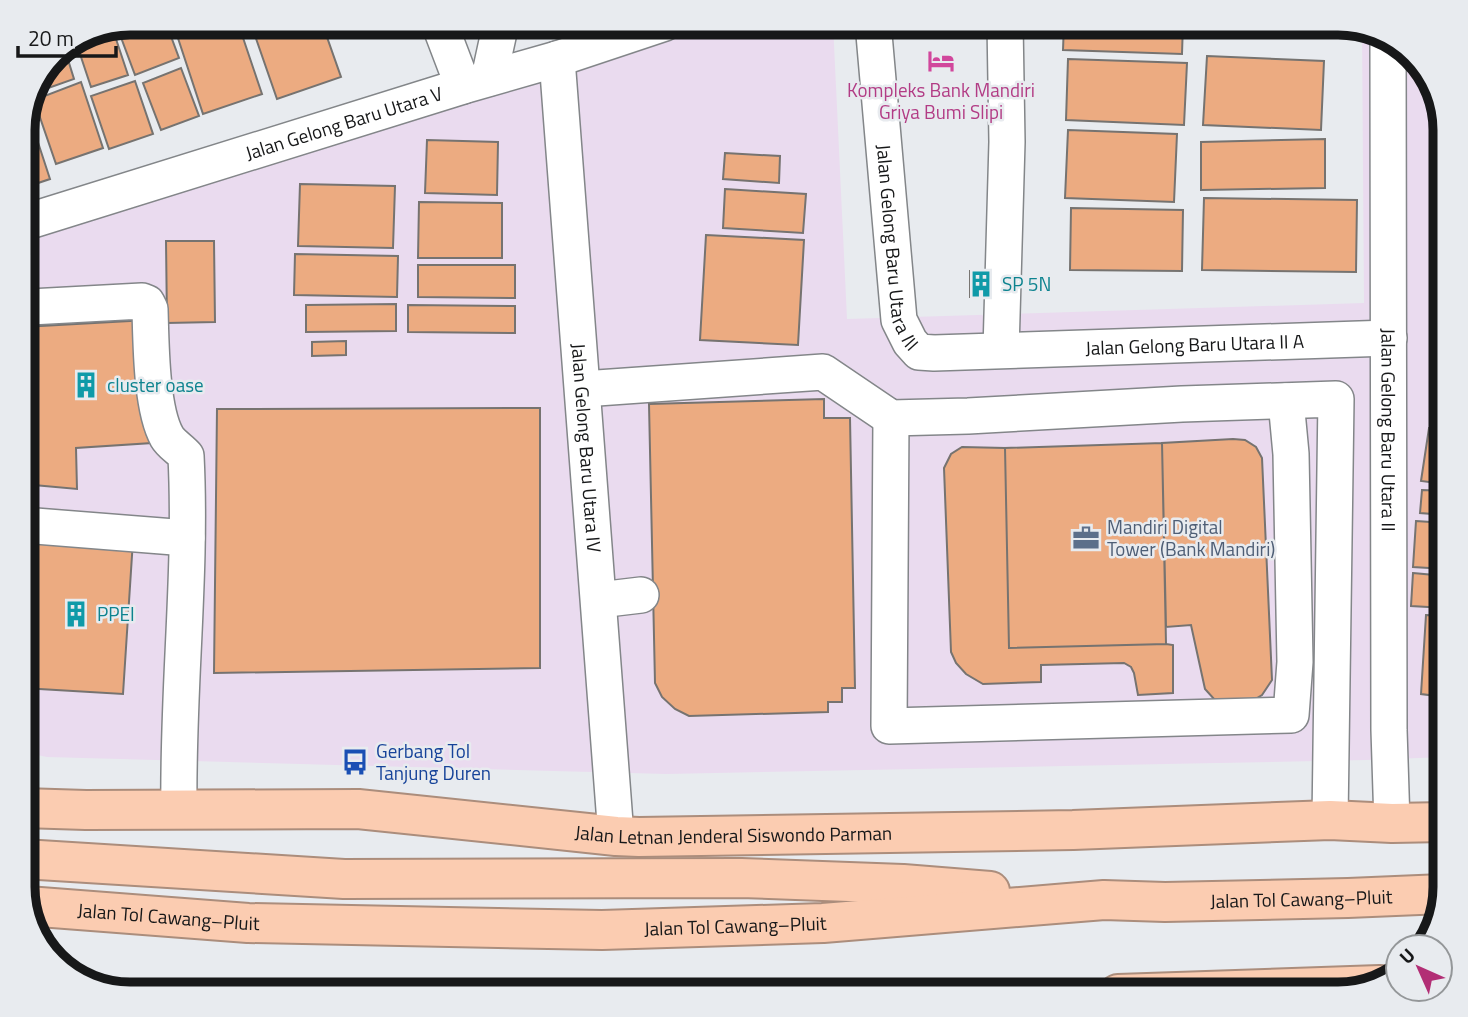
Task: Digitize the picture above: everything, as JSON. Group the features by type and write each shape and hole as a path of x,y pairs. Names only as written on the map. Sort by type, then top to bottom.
{"highway":[{"name":"Jalan Letnan Jenderal Siswondo Parman","path":"35,808 358,809 616,836 1073,830 1330,820 1433,822"},
{"path":"35,860 344,879 741,878 903,884 1104,900"},
{"name":"Jalan Tol Cawang–Pluit","path":"37,907 248,923 602,930 823,923 1104,900 1165,902 1432,894"}],"street":[{"path":"447,35 476,82"},
{"path":"476,82 496,35"},
{"name":"Jalan Gelong Baru Utara V","path":"35,219 629,35"},
{"name":"Jalan Gelong Baru Utara III","path":"874,35 899,320 910,342 919,352 1001,351"},
{"path":"1001,351 1007,142 1005,35"},
{"name":"Jalan Gelong Baru Utara II","path":"1388,49 1389,730 1392,822"},
{"name":"Jalan Gelong Baru Utara IV","path":"557,59 616,836"},
{"path":"35,307 142,301 147,303 150,309 156,397 161,421 168,440 187,456 189,503 178,765 179,810"},
{"name":"Jalan Gelong Baru Utara II A","path":"1001,351 1390,338"},
{"path":"1174,345 1182,404"},
{"path":"583,389 823,372 891,418 1336,399 1330,820"},
{"path":"891,418 888,726 1290,715 1295,662 1291,454 1286,401"},
{"path":"35,526 187,538"},
{"path":"599,600 641,595"}],"shaded area":[{"path":"604,35 834,35 847,319 1364,303 1362,38 1369,40 1391,51 1409,67 1423,88 1432,117 1433,757 666,774 47,757 35,754 35,205"}],"building":[{"path":"170,35 179,58 135,75 120,36"},
{"path":"177,35 242,35 262,94 203,114"},
{"path":"255,35 326,35 341,77 277,99"},
{"path":"1064,35 1183,35 1182,54 1063,50"},
{"path":"115,37 128,75 91,87 79,50"},
{"path":"1207,56 1324,61 1321,130 1203,125"},
{"path":"68,59 74,79 44,89"},
{"path":"1068,59 1187,63 1184,125 1066,120"},
{"path":"181,68 199,116 161,130 143,83"},
{"path":"135,81 153,134 109,149 91,96"},
{"path":"81,82 103,148 56,164 37,110 41,97"},
{"path":"1068,130 1177,134 1174,202 1065,198"},
{"path":"35,133 50,179 35,184"},
{"path":"1325,139 1325,188 1201,190 1201,142"},
{"path":"427,140 498,142 497,195 425,193"},
{"path":"725,153 780,156 779,183 723,179"},
{"path":"300,184 395,186 393,248 298,246"},
{"path":"725,189 806,194 803,233 723,228"},
{"path":"1204,198 1357,200 1356,272 1202,270"},
{"path":"419,202 502,203 502,258 418,258"},
{"path":"1071,208 1183,210 1182,271 1070,270"},
{"path":"706,235 804,240 798,345 700,340"},
{"path":"166,241 214,241 215,322 167,323"},
{"path":"295,254 398,256 397,297 294,295"},
{"path":"418,265 515,265 515,298 418,297"},
{"name":"SP 5N","path":"970,271 992,271 992,297 970,297"},
{"path":"396,304 396,331 306,332 306,305"},
{"path":"408,305 515,306 515,333 408,332"},
{"name":"cluster oase","path":"148,320 152,443 76,448 77,489 35,485 35,326"},
{"path":"346,341 346,355 312,356 312,342"},
{"path":"824,399 824,418 850,418 855,688 842,688 842,702 828,702 828,712 689,716 675,709 662,697 655,683 649,404"},
{"path":"540,408 540,668 214,673 217,409"},
{"path":"1429,428 1433,428 1433,482 1421,481"},
{"path":"1245,440 1256,447 1262,458 1272,680 1262,695 1252,701 1224,704 1214,699 1205,689 1191,625 1166,627 1162,443"},
{"name":"Mandiri Digital Tower (Bank Mandiri)","path":"1162,443 1166,644 1009,648 1005,448"},
{"path":"962,447 1005,448 1009,648 1173,645 1173,693 1138,695 1134,673 1131,667 1124,663 1041,665 1041,682 983,684 966,674 956,663 951,652 944,468 951,454"},
{"path":"1422,490 1433,490 1433,514 1420,513"},
{"path":"1416,521 1433,522 1433,568 1413,567"},
{"name":"PPEI","path":"35,534 133,540 123,694 35,689"},
{"path":"1413,573 1433,575 1433,607 1411,606"},
{"path":"1426,615 1433,615 1433,696 1421,694"}],"place":[{"name":"Kompleks Bank Mandiri Griya Bumi Slipi","path":"941,61"},
{"name":"SP 5N","path":"981,284"},
{"name":"cluster oase","path":"86,385"},
{"name":"Mandiri Digital Tower (Bank Mandiri)","path":"1086,538"},
{"name":"PPEI","path":"76,614"},
{"name":"Gerbang Tol Tanjung Duren","path":"355,762"}]}
